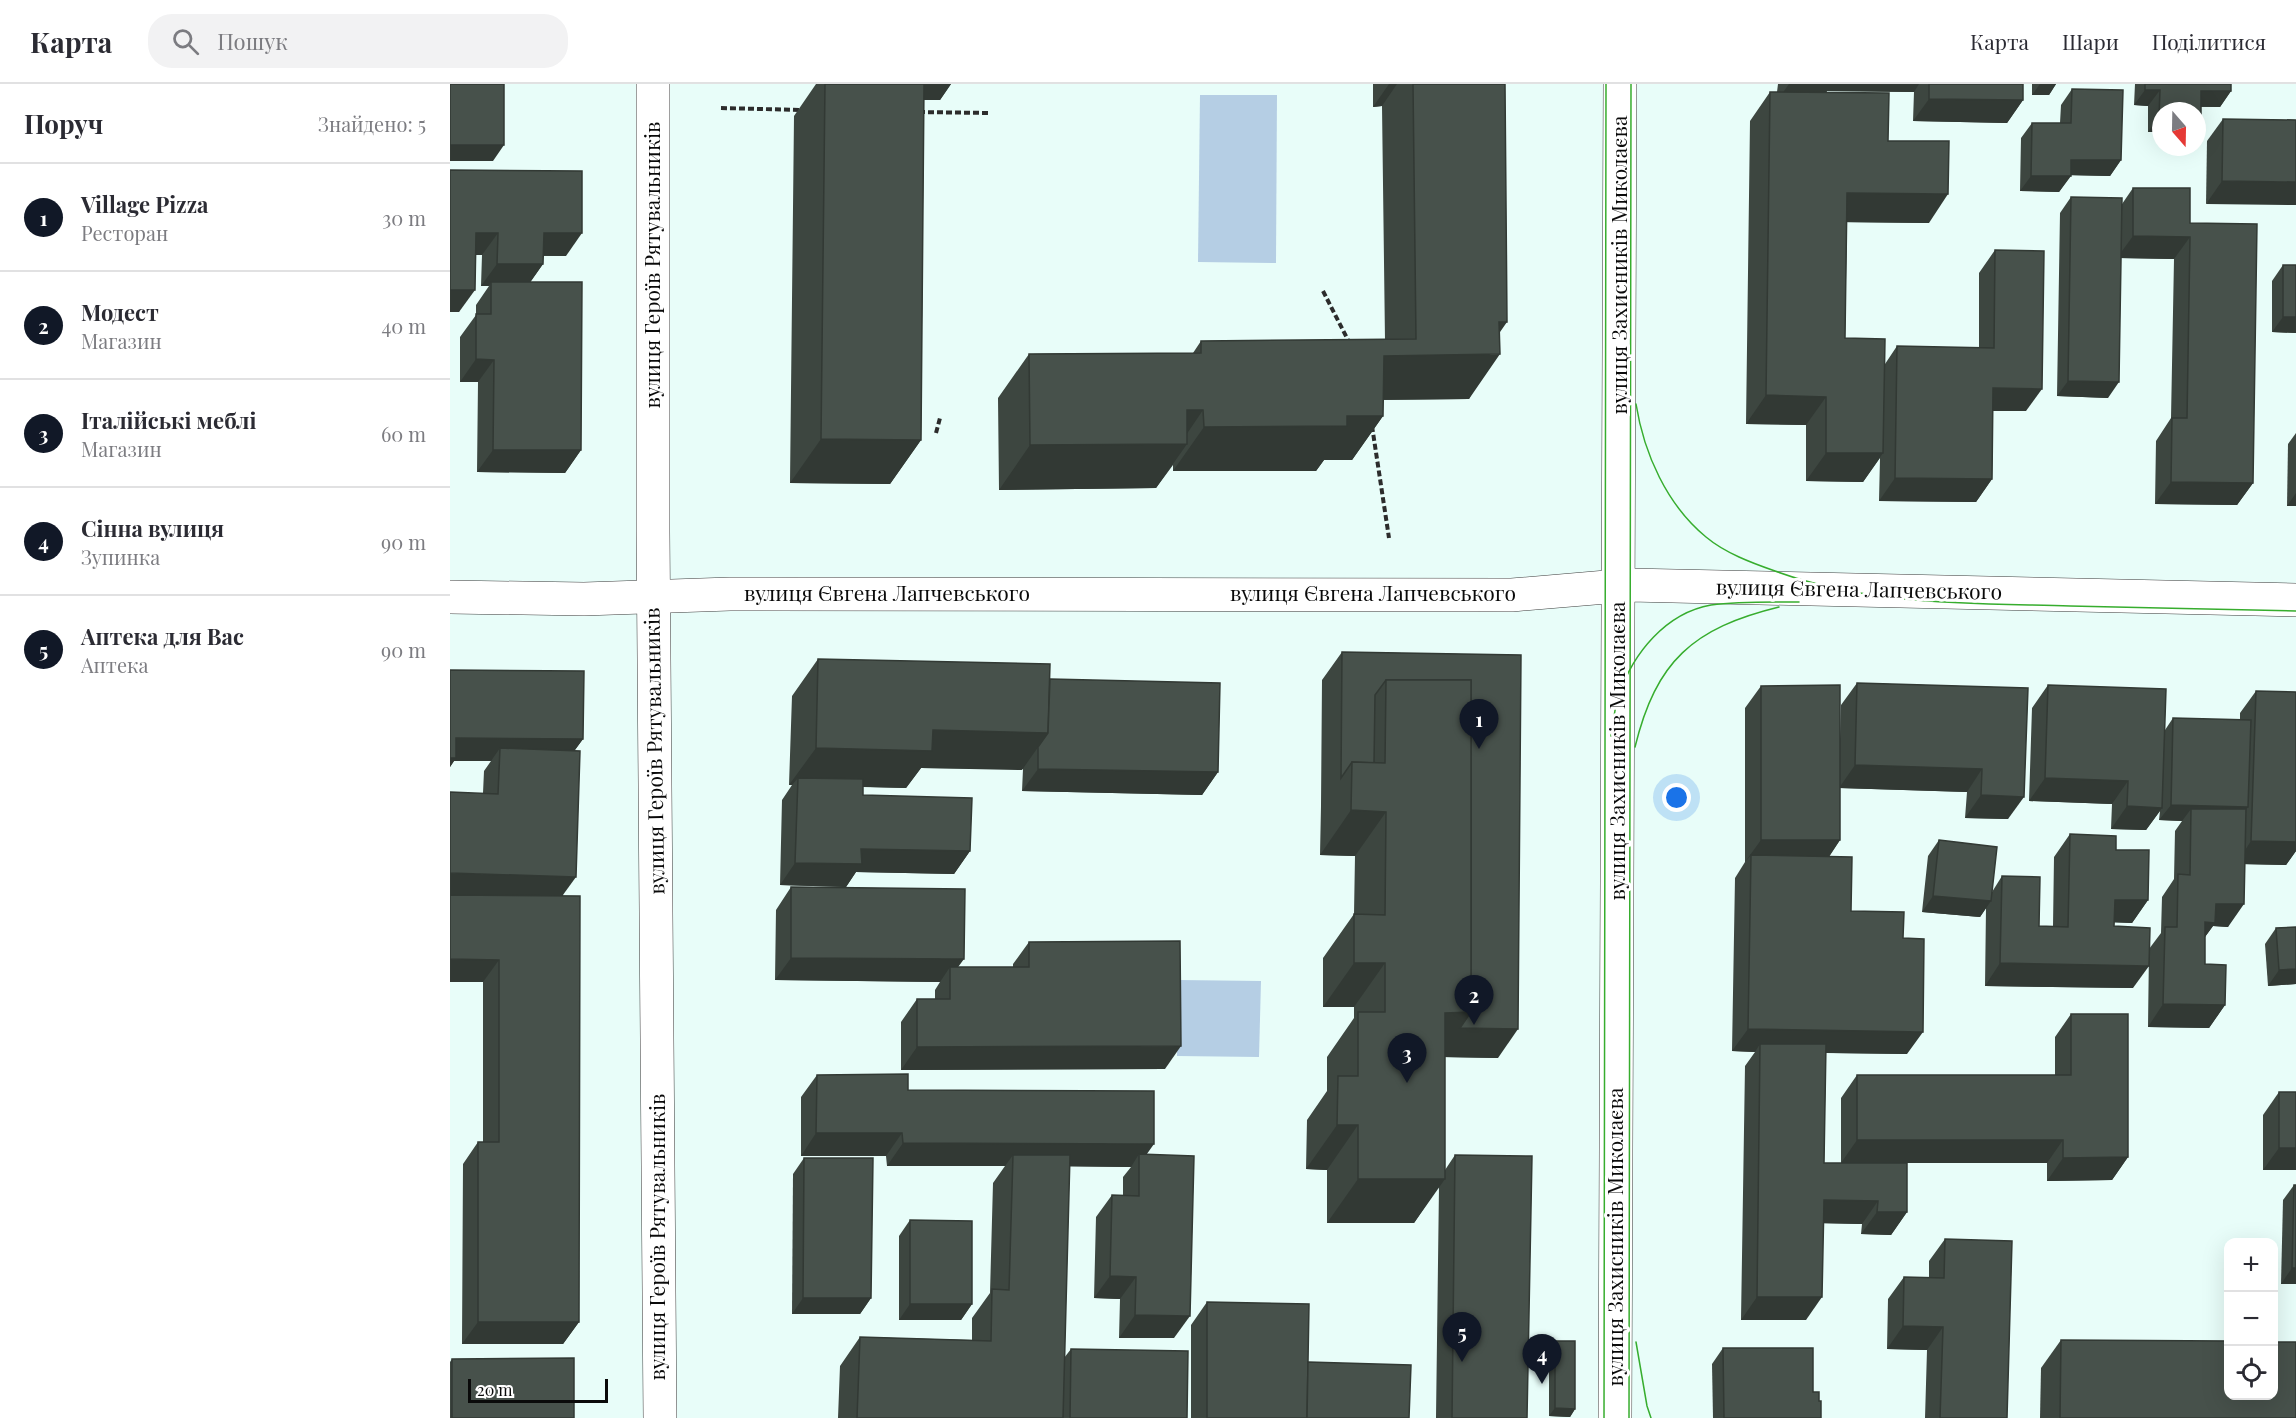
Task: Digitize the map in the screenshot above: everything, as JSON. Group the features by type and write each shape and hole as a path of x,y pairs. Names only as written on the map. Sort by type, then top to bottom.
{"street":[{"name":"вулиця Героїв Рятувальників","path":"653,84 660,1418"},
{"name":"вулиця Захисників Миколаєва","path":"1615,1418 1620,84"},
{"name":"вулиця Євгена Лапчевського","path":"450,597 584,599 730,594 1512,595 1618,585 2296,600"}],"path":[{"path":"722,108 803,110"},
{"path":"909,112 990,113"},
{"path":"1323,291 1356,355"},
{"path":"936,433 940,418"},
{"path":"1372,422 1389,538"}],"shaded area":[{"path":"1200,95 1277,95 1276,263 1198,262"},
{"path":"1178,980 1261,981 1259,1057 1177,1056"}],"building":[{"path":"450,84 504,84 504,145 450,145"},
{"path":"825,84 924,84 921,440 821,439"},
{"path":"1413,84 1505,84 1507,322 1499,322 1500,354 1384,356 1383,416 1347,416 1347,426 1204,427 1203,410 1187,410 1187,444 1030,445 1029,354 1201,353 1201,341 1416,339"},
{"path":"1929,84 2023,84 2023,100 1929,99"},
{"path":"2145,84 2231,84 2231,91 2201,91 2201,102 2160,102 2160,90 2145,90"},
{"path":"2072,89 2123,90 2121,160 2071,160 2071,176 2031,176 2032,123 2071,123"},
{"path":"1770,92 1889,93 1888,141 1949,141 1948,194 1847,193 1845,338 1885,339 1883,453 1826,453 1826,397 1766,395"},
{"path":"2223,119 2296,120 2296,182 2222,181"},
{"path":"450,170 582,171 582,233 544,233 543,264 497,264 498,233 476,233 475,290 450,290"},
{"path":"2133,188 2190,188 2190,223 2257,224 2253,483 2171,482 2172,418 2187,418 2190,237 2133,236"},
{"path":"2071,197 2122,198 2119,382 2068,381"},
{"path":"1995,250 2044,251 2042,389 1993,388 1992,479 1895,478 1897,346 1994,348"},
{"path":"2283,265 2296,265 2296,317 2283,317"},
{"path":"491,282 582,282 581,450 493,450 494,360 476,359 476,314 491,314"},
{"path":"1342,652 1521,655 1518,1029 1460,1028 1471,1012 1471,680 1386,680 1375,695 1374,763 1352,762 1341,778"},
{"path":"818,659 1050,664 1048,733 933,730 932,751 816,748"},
{"path":"450,670 584,671 583,739 456,738 456,758 450,758"},
{"path":"1050,679 1220,683 1218,772 1038,769 1038,747 1048,733"},
{"path":"1386,680 1471,680 1471,1012 1445,1013 1445,1179 1358,1179 1358,1125 1337,1125 1338,1076 1358,1076 1358,1012 1385,1012 1385,963 1354,963 1354,914 1385,915 1386,812 1351,810 1352,762 1385,763"},
{"path":"1857,683 2028,688 2024,797 1981,795 1982,769 1855,765"},
{"path":"1840,685 1840,840 1761,840 1761,686"},
{"path":"2048,685 2166,689 2162,808 2127,806 2128,781 2045,778"},
{"path":"2256,691 2296,692 2296,842 2251,841"},
{"path":"2173,718 2251,720 2248,807 2171,805"},
{"path":"500,748 580,751 576,877 450,873 450,792 498,794"},
{"path":"798,778 863,779 863,795 972,798 970,851 861,849 862,864 795,863"},
{"path":"2191,809 2246,809 2244,904 2216,904 2215,923 2205,922 2205,964 2226,965 2225,1005 2163,1004 2165,927 2177,927 2178,874 2190,875"},
{"path":"2070,834 2116,836 2116,850 2149,850 2148,900 2115,900 2114,926 2150,928 2149,966 2000,963 2002,876 2040,877 2039,926 2068,927"},
{"path":"1939,840 1997,847 1991,901 1933,896"},
{"path":"1751,855 1852,857 1851,911 1904,912 1903,938 1924,939 1923,1032 1748,1029"},
{"path":"791,887 965,889 964,959 791,958"},
{"path":"450,895 580,896 579,1322 478,1322 478,1142 499,1142 499,960 450,959"},
{"path":"2296,927 2296,969 2279,970 2276,928"},
{"path":"1180,941 1181,1046 917,1047 917,999 950,999 950,967 1029,967 1029,942"},
{"path":"2071,1014 2128,1014 2128,1157 2063,1158 2063,1140 1857,1140 1857,1075 2071,1075"},
{"path":"1760,1044 1826,1044 1824,1163 1907,1163 1907,1212 1877,1212 1878,1201 1824,1200 1822,1297 1757,1297"},
{"path":"908,1074 908,1090 1154,1091 1154,1144 903,1143 902,1133 816,1133 817,1075"},
{"path":"2279,1092 2296,1092 2296,1148 2279,1148"},
{"path":"1139,1154 1194,1156 1190,1316 1135,1315 1136,1277 1110,1276 1112,1195 1139,1196"},
{"path":"1013,1155 1070,1155 1063,1418 857,1418 860,1337 991,1341 992,1289 1009,1290"},
{"path":"1455,1155 1532,1156 1527,1418 1452,1418"},
{"path":"804,1158 873,1158 871,1298 803,1298"},
{"path":"2294,1185 2296,1185 2296,1268 2292,1268"},
{"path":"910,1220 972,1221 972,1304 910,1304"},
{"path":"1945,1239 2012,1241 2007,1418 1940,1418 1943,1327 1903,1326 1904,1277 1944,1278"},
{"path":"1207,1302 1309,1304 1307,1418 1207,1418"},
{"path":"2061,1340 2224,1341 2224,1400 2278,1400 2278,1342 2296,1342 2296,1418 2060,1418"},
{"path":"1555,1341 1575,1341 1575,1409 1555,1408"},
{"path":"1723,1348 1813,1348 1813,1392 1819,1392 1821,1418 1724,1418"},
{"path":"1071,1349 1188,1351 1187,1418 1070,1418"},
{"path":"574,1358 574,1418 452,1418 452,1359"},
{"path":"1308,1362 1411,1365 1409,1418 1307,1418"}],"tram line":[{"path":"1604,1418 1606,84"},
{"path":"1629,1418 1631,84"},
{"path":"1636,404 1651,460 1680,510 1713,543 1766,568 1847,591 1884,597 1958,603 2296,611"},
{"path":"1611,736 1616,704 1625,679 1642,650 1666,626 1695,609 1711,605 1744,602 1799,602"},
{"path":"1635,747 1654,692 1667,670 1683,653 1701,638 1723,626 1779,607"},
{"path":"1636,1342 1651,1418"}],"place":[{"name":"Village Pizza","path":"1479,749"},
{"name":"Модест","path":"1474,1025"},
{"name":"Італійські меблі","path":"1407,1083"},
{"name":"Аптека для Вас","path":"1462,1362"},
{"name":"Сінна вулиця","path":"1542,1384"}]}
